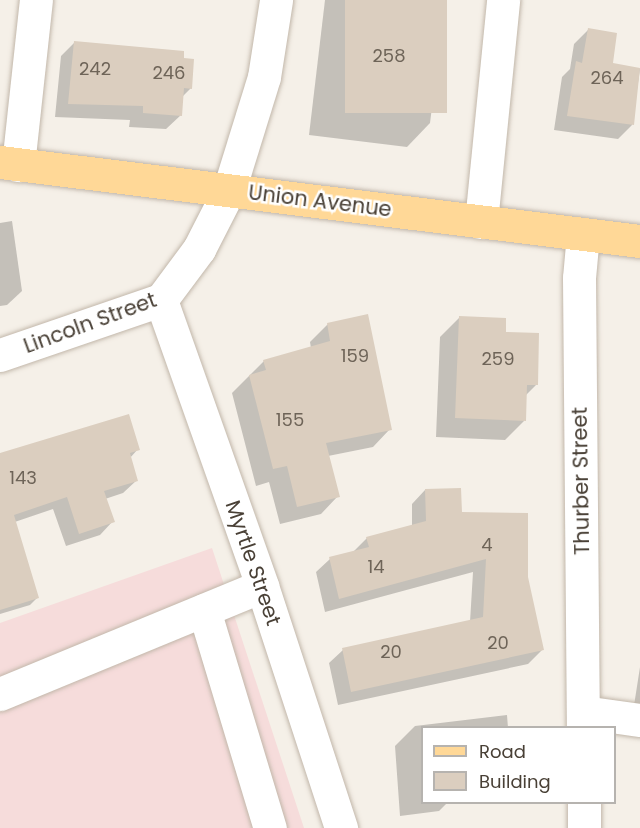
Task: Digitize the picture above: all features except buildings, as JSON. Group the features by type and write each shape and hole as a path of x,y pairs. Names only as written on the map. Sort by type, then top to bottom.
{"main road":[{"name":"Union Avenue","path":"9,164 640,241"}],"street":[{"path":"9,164 36,0"},
{"name":"Lincoln Street","path":"0,355 161,300 199,249 229,190 264,77 276,0"},
{"path":"481,222 504,0"},
{"name":"Thurber Street","path":"583,234 579,278 583,720"},
{"name":"Myrtle Street","path":"161,300 262,586 341,828"},
{"path":"0,694 262,586"},
{"path":"204,610 270,828"},
{"path":"583,720 640,720"},
{"path":"584,804 584,828"}],"shaded area":[{"path":"212,548 304,828 0,828 0,623"}]}
